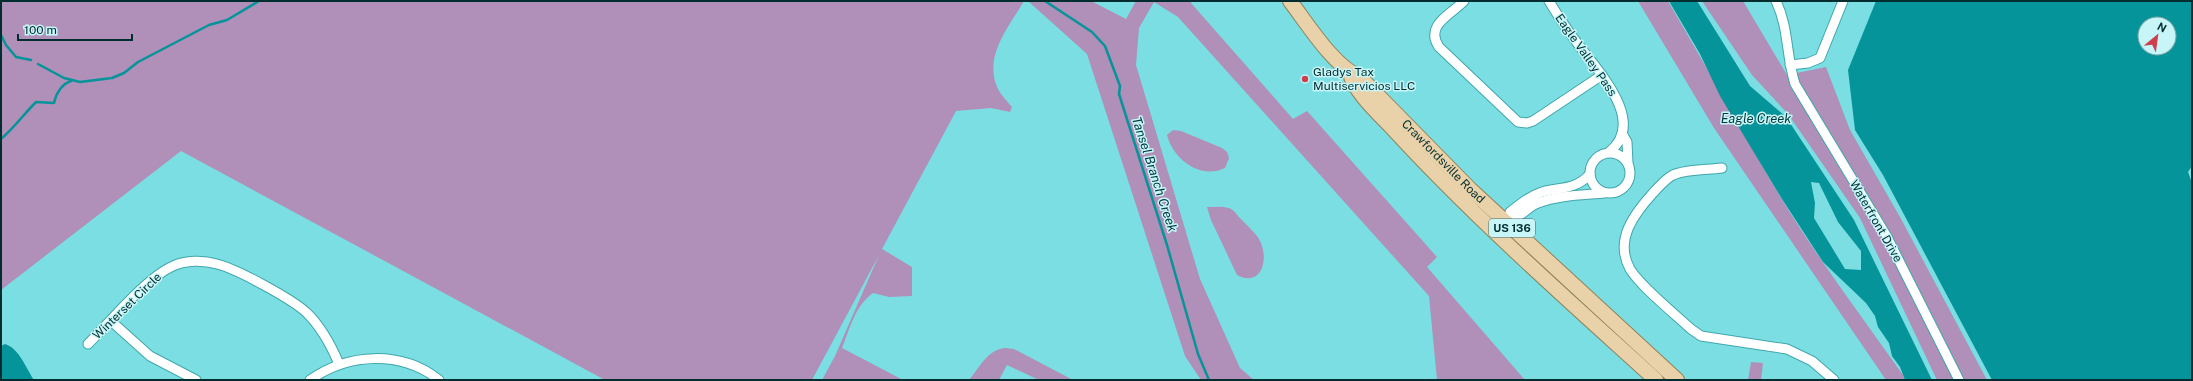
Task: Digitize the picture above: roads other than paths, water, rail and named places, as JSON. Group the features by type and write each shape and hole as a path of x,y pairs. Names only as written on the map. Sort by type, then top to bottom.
{"main road":[{"name":"Crawfordsville Road","path":"1290,1 1327,49 1350,73 1360,77 1451,170 1508,221 1677,380"},
{"name":"Crawfordsville Road","path":"1350,73 1352,82 1438,177 1496,233 1656,380"}],"street":[{"path":"1464,1 1440,22 1436,28 1435,35 1440,47 1514,120 1527,123 1533,121 1602,76"},
{"name":"Eagle Valley Pass","path":"1496,233 1508,221 1516,219 1533,205 1545,200 1610,193 1621,189 1628,182 1630,173 1627,142 1623,135 1623,120 1619,103 1611,87 1565,28 1548,1"},
{"name":"Waterfront Drive","path":"1776,1 1786,29 1790,65 1795,84 1886,236 1959,380"},
{"path":"1790,65 1820,58 1843,1"},
{"name":"Eagle Valley Pass","path":"1508,221 1510,212 1530,197 1542,192 1572,187 1583,181 1590,174 1591,164 1596,158 1609,152 1623,135"},
{"path":"1609,152 1619,155 1628,164"},
{"path":"1722,168 1673,175 1664,181 1639,208 1629,224 1625,235 1625,254 1630,268 1638,279 1696,333 1708,338 1787,349 1812,361 1834,380"},
{"path":"1590,174 1592,182 1597,188 1610,193"},
{"name":"Winterset Circle","path":"88,344 150,282 165,270 186,262 197,261 216,263 265,287 298,306 313,319 326,336 339,364"},
{"path":"111,321 150,356 196,380"},
{"path":"310,380 339,364 366,359 392,360 421,369 438,380"}],"water":[{"name":"Eagle Creek","path":"1669,1 1697,1 1750,86 1786,117 1854,220 1932,380 1905,380 1900,367 1892,356 1889,343 1878,327 1875,316 1866,303 1823,262 1782,199 1720,96 1700,54","holes":["1811,182 1819,183 1838,222 1861,251 1861,270 1845,269 1814,218 1815,203"]},
{"path":"1876,1 2192,1 2192,166 2188,172 2192,183 2192,380 1992,380 1883,175 1855,130 1848,70"},
{"path":"5,344 10,346 18,354 34,380 1,380 1,346"}],"waterway":[{"name":"Tansel Branch Creek","path":"38,64 64,78 80,82 112,78 124,73 138,62 209,25 227,20 259,1"},
{"name":"Tansel Branch Creek","path":"1045,1 1092,32 1105,46 1120,86 1119,94 1167,245 1198,354 1209,380"},
{"path":"1,35 6,45 16,57 31,60"},
{"name":"Tansel Branch Creek","path":"1,139 36,102 54,103 60,89 71,81"}],"place":[{"name":"Gladys Tax Multiservicios LLC","path":"1305,79"}]}
